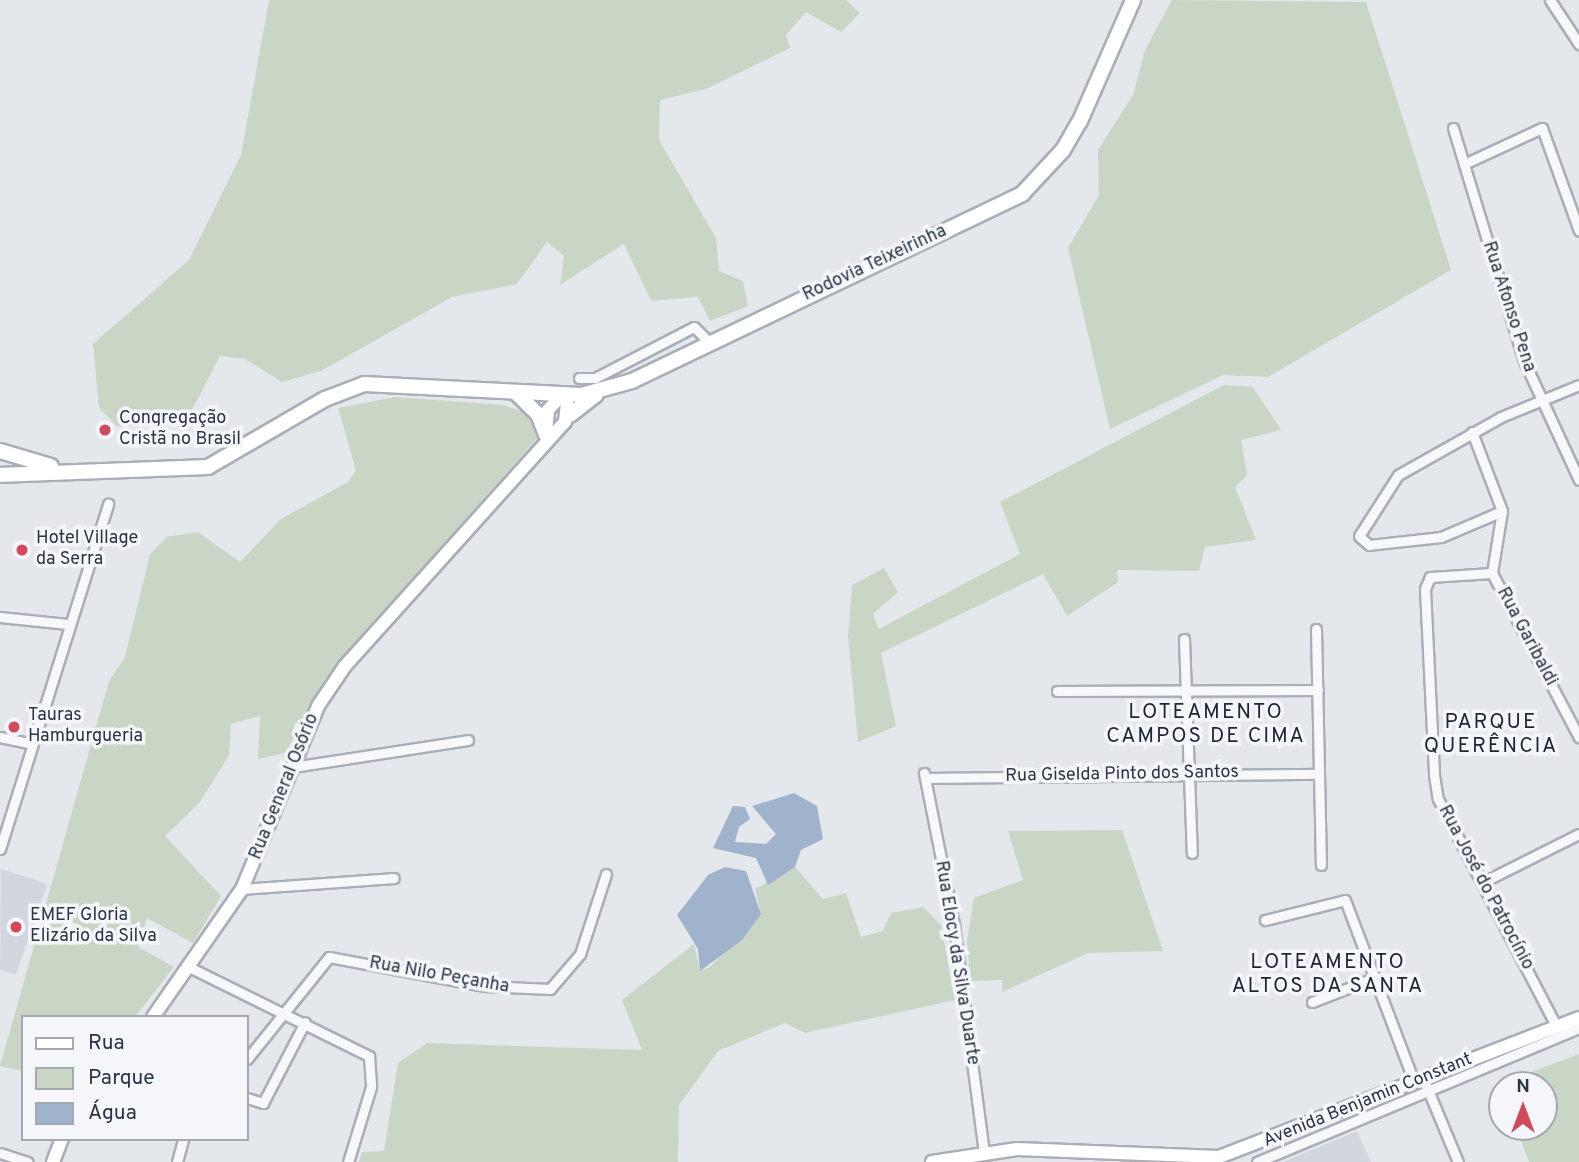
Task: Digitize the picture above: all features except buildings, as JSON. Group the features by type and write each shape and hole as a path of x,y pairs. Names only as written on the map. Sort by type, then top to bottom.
{"main road":[{"name":"Rodovia Teixeirinha","path":"59,468 159,472 208,467 325,399 364,384 566,395 605,391 1022,194 1063,150 1080,121 1133,0"},
{"path":"570,415 605,391"},
{"path":"515,392 538,414 545,439"},
{"path":"0,451 59,468"},
{"path":"0,475 59,468"}],"street":[{"path":"1550,0 1579,44"},
{"name":"Rua Afonso Pena","path":"1452,128 1541,400 1579,480"},
{"path":"1464,164 1542,128 1579,231"},
{"path":"579,379 605,372 667,345 694,327 710,343"},
{"path":"667,345 677,359"},
{"path":"605,372 605,391"},
{"path":"1502,511 1441,537 1361,542 1398,475 1472,432 1579,385"},
{"path":"566,395 570,415"},
{"name":"Rua General Osório","path":"545,439 548,410 566,395"},
{"name":"Rua General Osório","path":"155,1015 191,968 242,890 318,706 345,666 545,439 570,415"},
{"path":"1472,432 1502,511 1492,573"},
{"path":"0,849 68,624 108,504"},
{"name":"Rua José do Patrocínio","path":"1492,573 1430,576 1428,714 1438,799 1556,1026"},
{"name":"Rua Garibaldi","path":"1492,573 1579,737"},
{"path":"0,617 68,624"},
{"path":"1316,629 1321,865"},
{"path":"1184,639 1192,853"},
{"path":"1057,691 1318,690"},
{"path":"0,737 32,744"},
{"path":"292,767 468,740"},
{"name":"Rua Giselda Pinto dos Santos","path":"925,775 1319,774"},
{"name":"Rua Elocy da Silva Duarte","path":"925,775 954,925 984,1154"},
{"path":"1483,882 1579,834"},
{"name":"Rua Nilo Peçanha","path":"248,1058 286,1014 320,962 336,956 484,986 550,989 580,954 606,874"},
{"path":"242,890 394,878"},
{"path":"1265,920 1345,900 1374,978 1418,1080 1430,1090 1458,1162"},
{"path":"191,968 346,1041 372,1062 348,1162"},
{"path":"1312,1002 1374,978"},
{"name":"Avenida Benjamin Constant","path":"932,1162 1054,1148 1129,1158 1193,1161 1240,1151 1579,1018"},
{"path":"248,1098 263,1103 305,1022"},
{"name":"Avenida Benjamin Constant","path":"1257,1162 1579,1028"},
{"path":"53,1162 61,1141"},
{"path":"177,1162 182,1141"},
{"path":"1230,1162 1240,1151"},
{"path":"0,1153 28,1162"},
{"name":"Avenida Benjamin Constant","path":"966,1162 984,1154"}],"shaded area":[{"name":"EMEF Gloria Elizário da Silva","path":"1,869 47,884 16,975 0,970"},
{"path":"1357,1131 1371,1162 1283,1162"}],"green space":[{"path":"269,0 846,0 860,13 841,32 806,12 786,35 790,48 706,89 660,100 659,140 716,238 719,271 743,281 748,306 710,321 698,297 651,301 624,244 560,285 564,256 547,242 517,284 452,297 321,371 282,382 245,359 220,356 184,425 117,426 99,408 93,344 189,260 241,155"},
{"path":"1172,0 1366,2 1451,270 1268,377 1223,375 1110,429 1068,248 1099,195 1098,150 1133,95 1145,50"},
{"path":"1224,385 1253,387 1281,430 1241,440 1247,475 1235,487 1256,540 1205,547 1199,571 1117,570 1118,582 1067,616 1043,574 881,653 896,726 858,742 848,636 852,585 884,568 898,592 873,614 879,629 1020,554 1000,502"},
{"path":"395,397 503,405 529,414 541,434 338,663 285,753 258,759 260,716 231,724 229,755 200,802 165,836 221,896 193,943 147,918 138,947 174,967 137,1015 21,1015 21,1071 0,1066 109,681 125,657 150,554 167,537 198,532 240,562 281,519 348,482 356,470 338,408"},
{"path":"1122,830 1163,951 1088,953 1002,992 1002,980 970,981 967,941 974,898 1023,880 1008,831"},
{"path":"795,867 823,899 846,893 861,937 883,931 891,913 923,907 941,925 955,1000 805,1033 785,1023 718,1051 679,1105 678,1162 359,1162 362,1152 384,1151 398,1063 427,1043 642,1050 622,1000 694,944 700,971 710,967 761,914 755,889"},
{"path":"1579,1054 1579,1162 1529,1162 1521,1141 1558,1141 1558,1071 1534,1071"}],"water":[{"path":"794,793 817,806 823,839 801,850 795,867 768,885 756,858 713,848 733,806 745,807 750,819 739,827 735,842 766,844 776,834 752,806"},
{"path":"725,867 746,871 761,914 742,940 700,971 698,949 677,915 708,875"}],"place":[{"name":"Congregação Cristã no Brasil","path":"105,430"},
{"name":"Hotel Village da Serra","path":"22,550"},
{"name":"Tauras Hamburgueria","path":"14,727"},
{"name":"EMEF Gloria Elizário da Silva","path":"16,927"}],"district":[{"name":"LOTEAMENTO CAMPOS DE CIMA","path":"1206,725"},
{"name":"PARQUE QUERÊNCIA","path":"1491,735"},
{"name":"LOTEAMENTO ALTOS DA SANTA","path":"1328,975"}]}
